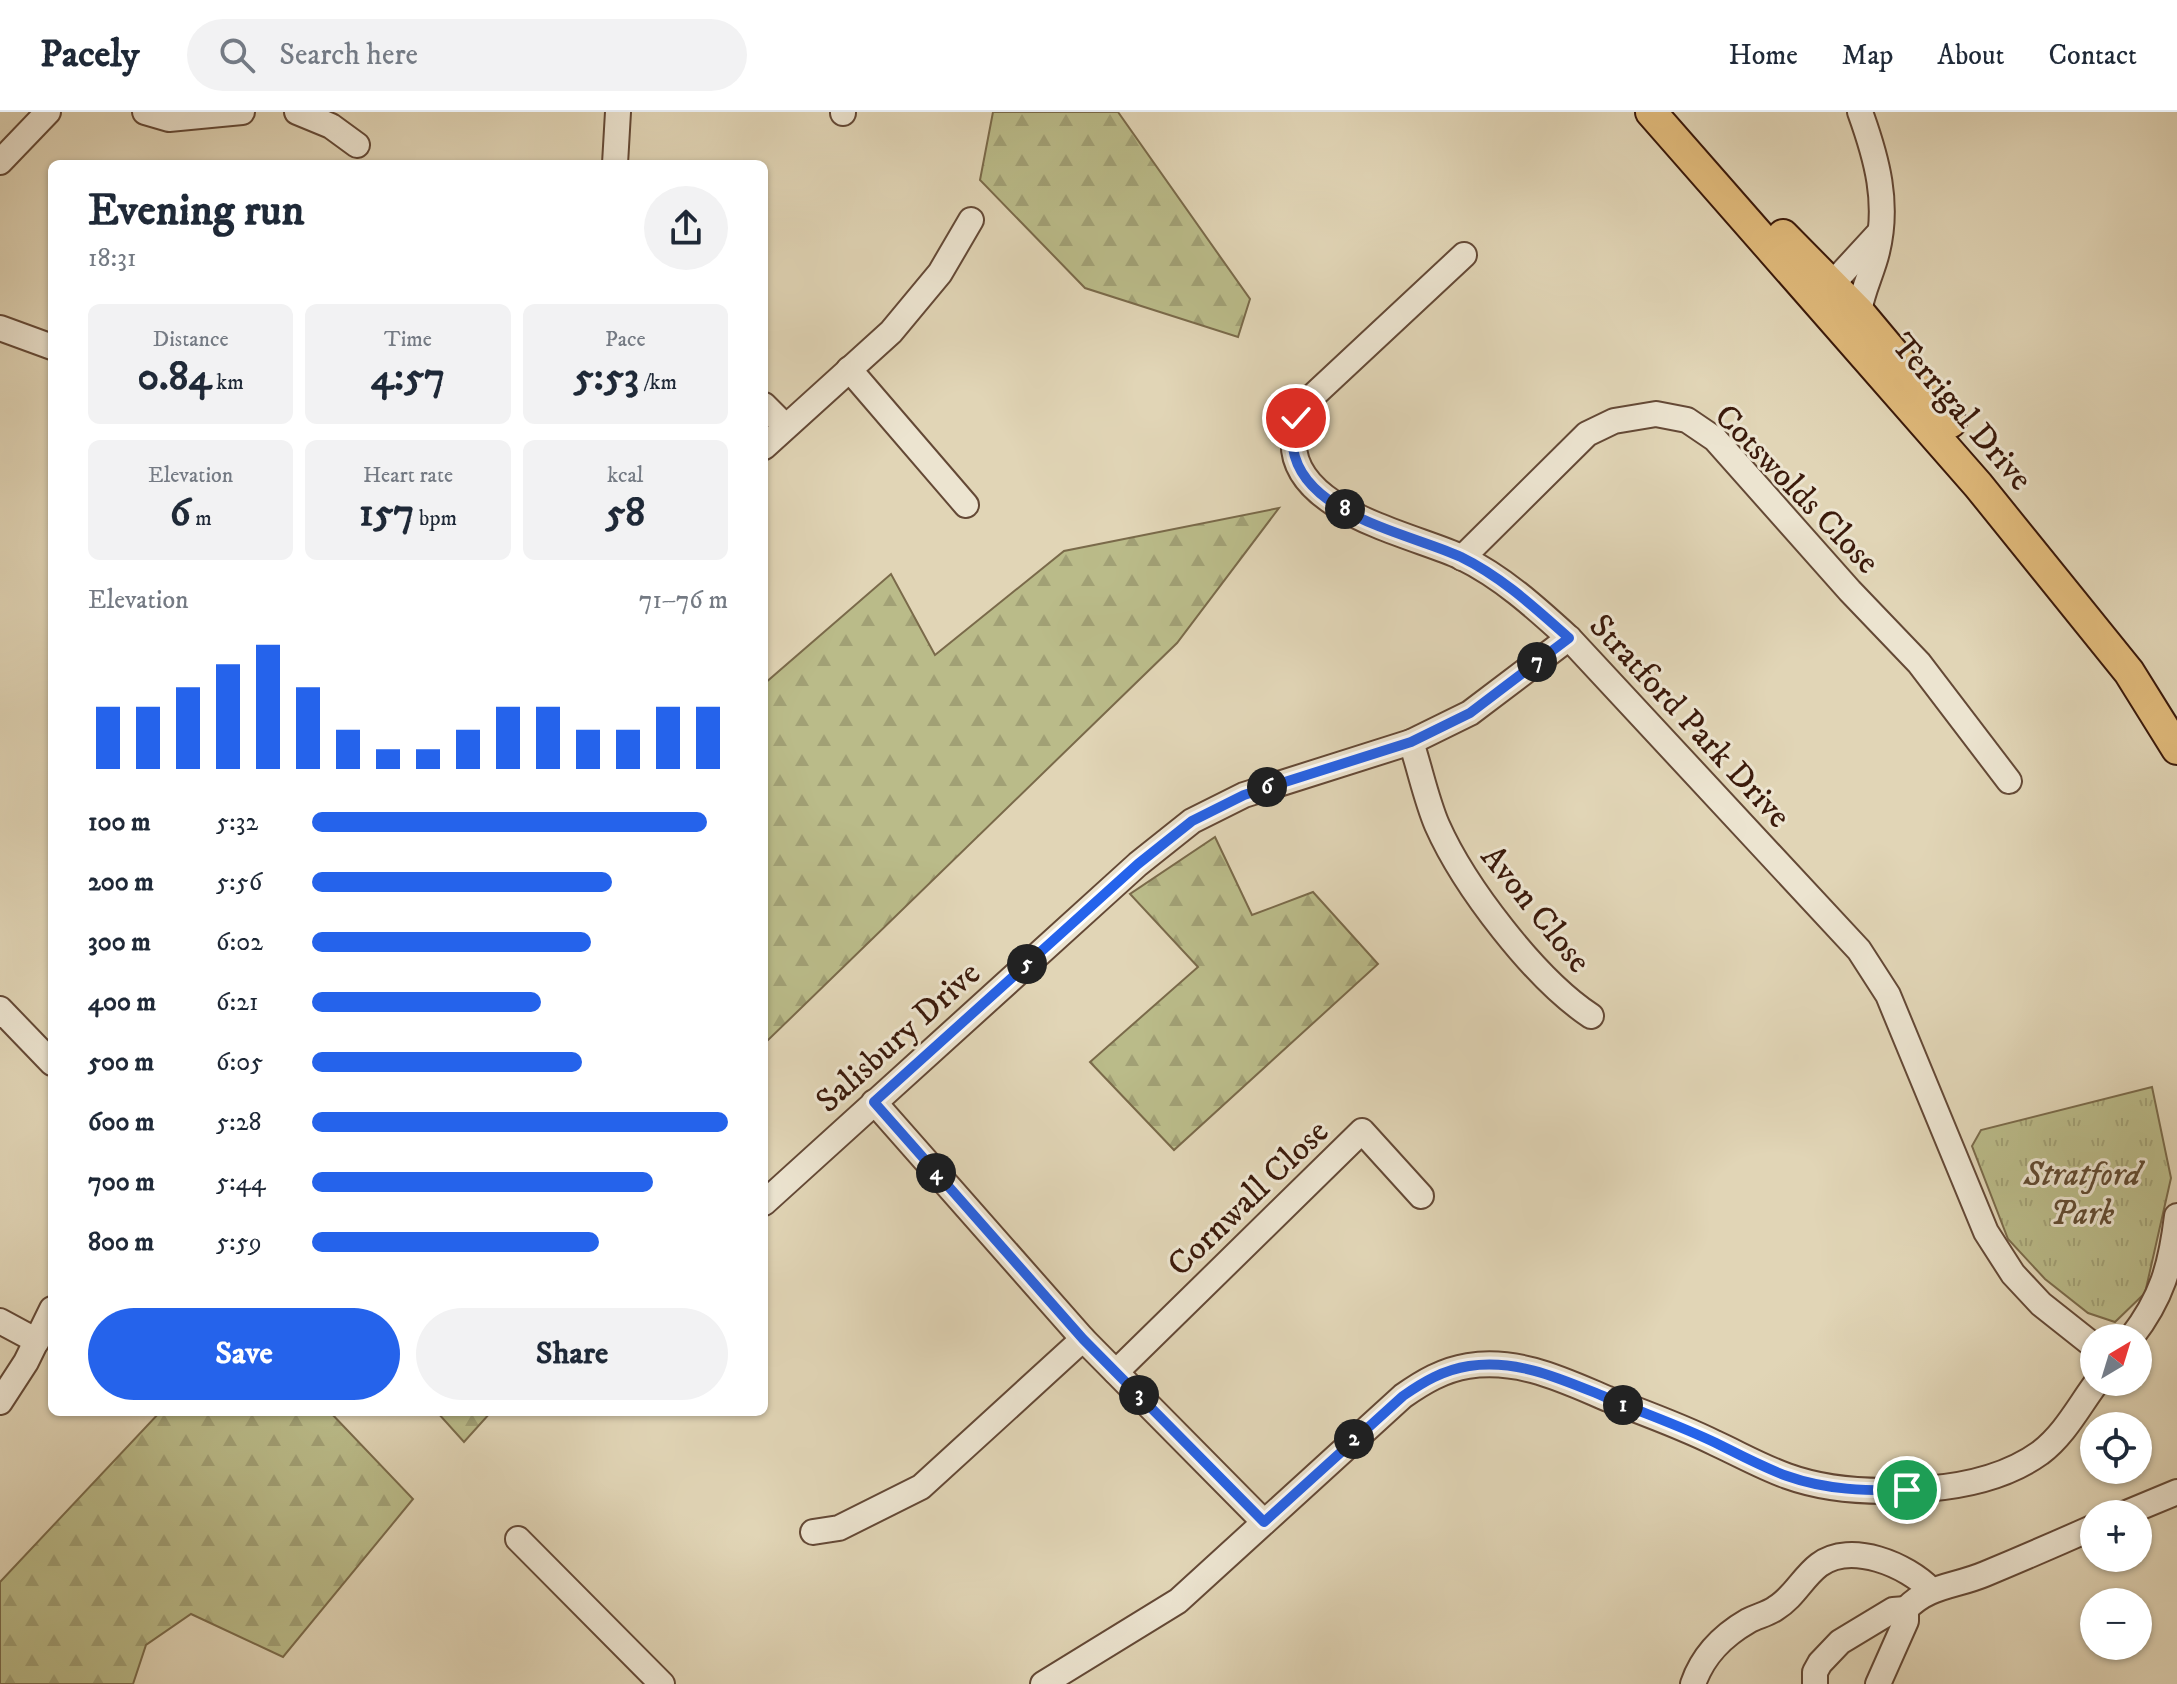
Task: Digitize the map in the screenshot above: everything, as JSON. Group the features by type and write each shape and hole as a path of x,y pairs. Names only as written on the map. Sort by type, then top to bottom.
{"main road":[{"name":"Terrigal Drive","path":"1651,112 1848,318 1930,397 2177,710"},
{"name":"Terrigal Drive","path":"1673,136 1725,180 1833,283"},
{"path":"1833,283 1848,318"},
{"name":"Terrigal Drive","path":"1848,318 2129,672 2177,749"}],"street":[{"path":"0,162 48,112"},
{"path":"145,112 169,119 242,112"},
{"path":"297,112 331,126 357,145"},
{"path":"615,160 618,112"},
{"path":"1848,318 1860,300 1877,253 1884,211 1874,154 1860,112"},
{"path":"768,443 891,332 940,273 971,220"},
{"path":"1833,283 1880,232"},
{"name":"Stratford Park Drive","path":"1464,255 1315,394 1296,418 1293,448 1302,472 1332,501 1367,522 1462,558 1519,593 1569,638 1859,950 1888,995 1986,1232 2013,1274 2041,1304 2080,1335"},
{"path":"0,328 48,346"},
{"path":"849,369 966,505"},
{"path":"768,409 785,426"},
{"name":"Cotswolds Close","path":"1462,558 1587,434 1614,421 1656,414 1687,420 1715,439 1850,591 1919,663 2009,781"},
{"name":"Salisbury Drive","path":"768,1199 1138,864 1192,821 1244,795 1411,742 1470,713 1569,638"},
{"name":"Avon Close","path":"1411,742 1435,822 1473,890 1568,1001 1591,1016"},
{"path":"0,1009 48,1059"},
{"path":"874,1102 1083,1339 1264,1522"},
{"name":"Cornwall Close","path":"1116,1372 1362,1131 1421,1196"},
{"path":"2141,1324 2169,1293 2169,1267 2176,1229"},
{"path":"0,1402 48,1318"},
{"path":"0,1321 37,1341"},
{"path":"813,1532 839,1528 921,1487 1083,1339"},
{"path":"1043,1684 1178,1601 1403,1396 1425,1380 1447,1371 1494,1364 1533,1370 1716,1443 1744,1459 1788,1477 1820,1485 1870,1491 1940,1488 1978,1481 2008,1470 2040,1453 2063,1430 2087,1396"},
{"path":"2152,1502 2177,1492"},
{"path":"1815,1684 1815,1672 1820,1663 1840,1642 1893,1610 1906,1609 1931,1590 1957,1585 2080,1533"},
{"path":"518,1539 662,1684"},
{"path":"1693,1684 1704,1659 1724,1638 1750,1619 1776,1608 1810,1572 1834,1557 1864,1557 1894,1564 1920,1578 1931,1590"},
{"path":"1878,1684 1906,1621 1906,1609"}],"green space":[{"path":"993,112 1118,112 1250,299 1238,337 1085,288 980,180"},
{"path":"1279,508 1177,643 768,1040 768,681 891,574 935,655 1064,551"},
{"path":"1215,837 1252,915 1313,892 1378,964 1174,1150 1090,1062 1198,967 1130,894"},
{"name":"Stratford Park","path":"2152,1087 2171,1178 2145,1293 2115,1322 2088,1313 2045,1279 2008,1239 1972,1146 1981,1130"},
{"path":"156,1416 334,1416 413,1499 283,1657 191,1614 146,1645 133,1684 0,1684 0,1582"},
{"path":"441,1416 487,1416 464,1442"}],"route":[{"path":"1296,418 1293,448 1302,472 1318,491 1367,522 1462,558 1519,593 1569,638 1470,713 1411,742 1244,795 1192,821 1138,864 874,1102 1083,1339 1264,1522 1369,1425 1425,1380 1447,1371 1494,1364 1522,1366 1556,1377 1716,1443 1744,1459 1788,1477 1842,1489 1907,1490"}]}
